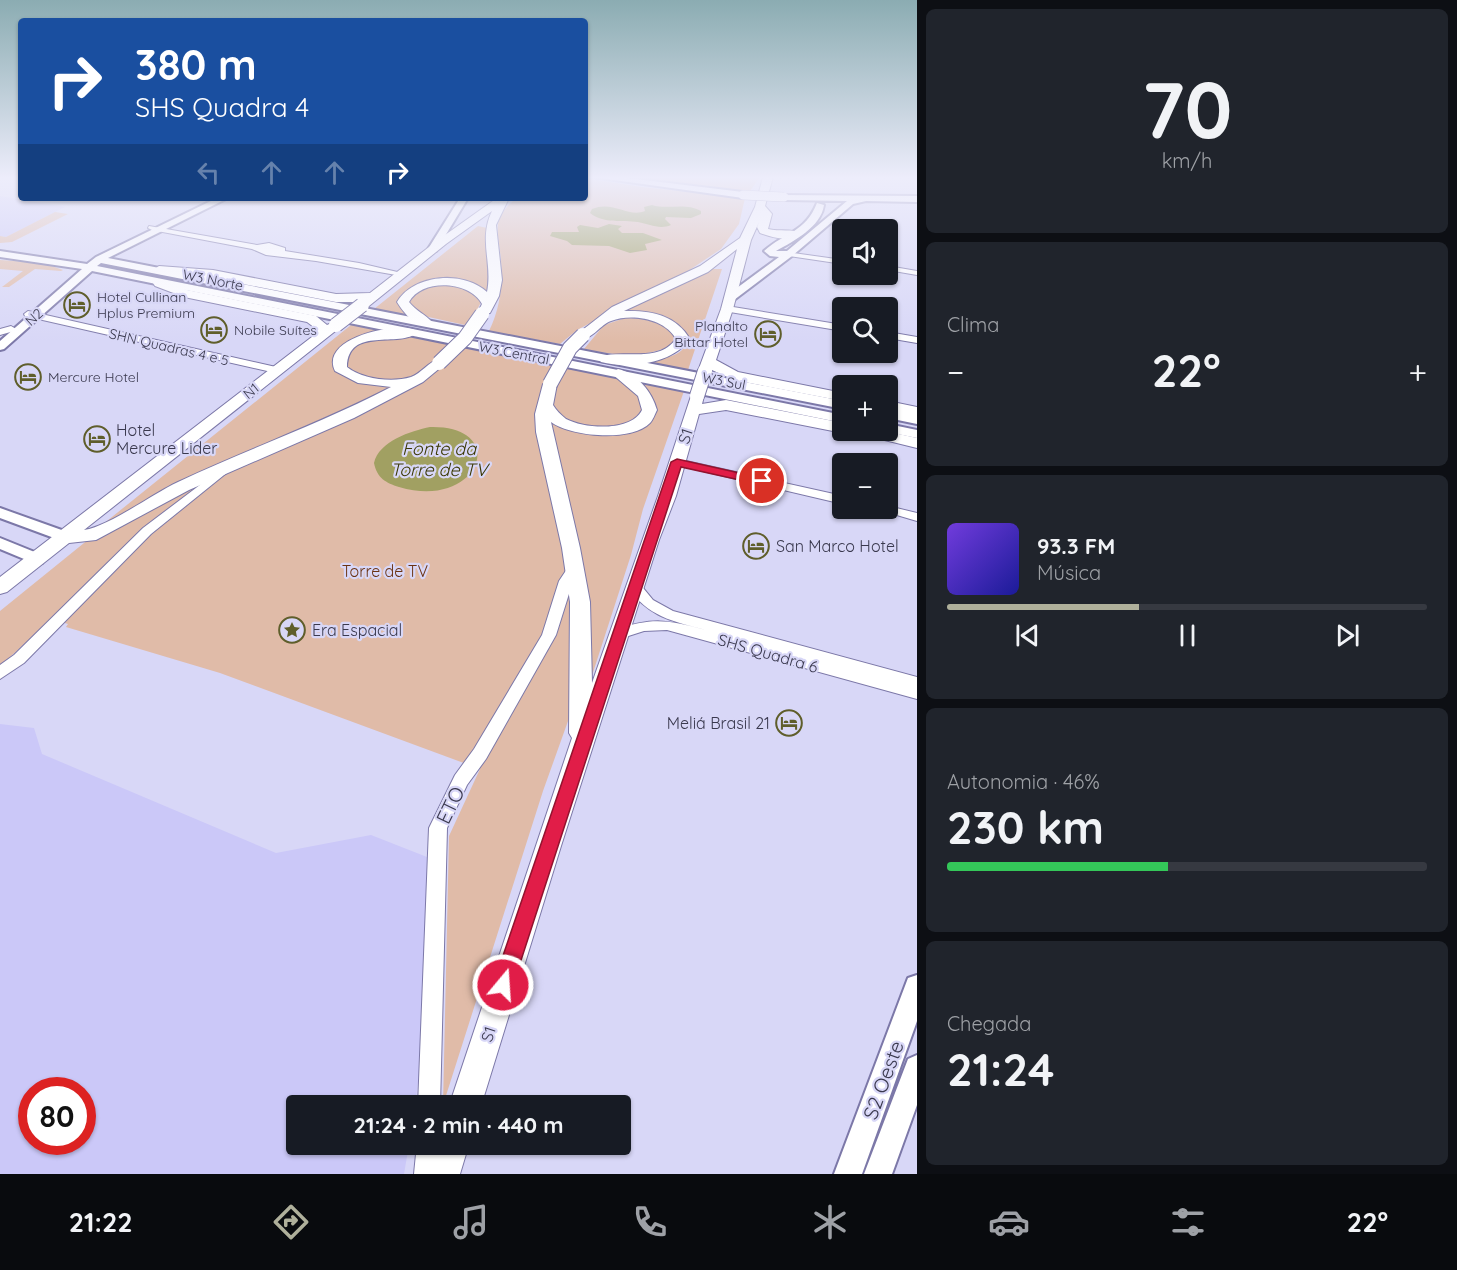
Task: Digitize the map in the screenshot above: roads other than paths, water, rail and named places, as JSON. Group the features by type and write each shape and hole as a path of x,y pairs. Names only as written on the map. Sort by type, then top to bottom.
{"highway":[{"name":"N1","path":"0,587 276,370 457,232"},
{"path":"65,537 90,536 183,486 349,415 418,380 440,363 465,338 493,296 496,280 490,232"},
{"name":"S1","path":"469,1095 634,586 677,462 749,232"},
{"path":"766,232 776,235 796,234"},
{"path":"581,750 581,613 571,548 546,447 545,405 550,384 570,348 604,319 617,310 704,269 732,247 746,240"},
{"path":"159,276 213,274 336,298 352,299 374,296"},
{"path":"159,276 184,293 311,319 330,330"},
{"path":"424,322 410,312 403,302 408,292 422,285 461,284 479,290 485,309"},
{"path":"604,319 639,315 656,318 681,332 683,339 680,346 661,355 606,359"},
{"path":"411,332 381,334 351,343 341,352 339,362 344,372 354,377 392,383 418,380"},
{"path":"707,367 734,376 832,395"},
{"path":"545,405 560,422 573,427 600,432 628,429 640,423 647,415 649,407 646,397 636,385 618,374"},
{"path":"695,403 726,405 832,426"},
{"path":"898,408 917,412"},
{"path":"898,439 917,443"},
{"path":"443,1174 449,1155"}],"main road":[{"name":"N2","path":"0,347 31,315 90,263 150,232"},
{"path":"433,249 443,232"},
{"path":"789,254 773,254 769,251 799,232"},
{"path":"728,304 815,232"},
{"name":"W3 Norte","path":"0,245 14,252 90,263"},
{"name":"W3 Norte","path":"0,254 25,249 159,276 424,322"},
{"name":"W3 Norte","path":"159,276 411,332"},
{"name":"N2","path":"0,339 6,331 31,315"},
{"name":"W3 Central","path":"424,322 606,359"},
{"name":"W3 Central","path":"411,332 618,374"},
{"name":"W3 Sul","path":"606,359 832,403"},
{"name":"W3 Sul","path":"618,374 832,417"},
{"path":"898,416 917,420"},
{"path":"898,430 917,434"},
{"path":"2,517 65,537"},
{"path":"0,543 36,559"},
{"name":"S2 Oeste","path":"849,1174 917,987"},
{"name":"S2 Oeste","path":"878,1174 917,1068"}],"street":[{"path":"172,232 257,247 272,246 282,250 279,252 402,274"},
{"path":"789,254 832,260"},
{"path":"898,270 917,273"},
{"path":"728,304 832,326"},
{"name":"SHN Quadras 4 e 5","path":"31,315 276,370"},
{"path":"898,337 917,340"},
{"path":"677,462 832,497"},
{"path":"0,673 19,659 147,531 229,465"},
{"path":"898,512 917,517"},
{"name":"ETO","path":"429,1095 438,828 461,780 480,754 549,635 566,581 574,569"},
{"path":"634,586 648,603 668,615 917,683"},
{"name":"SHS Quadra 6","path":"619,634 643,626 667,625 917,693"},
{"path":"426,1174 427,1155"}],"water":[{"path":"552,232 643,233 662,240 645,244 647,250 630,253 609,246 572,245 567,241 550,236"},
{"name":"Fonte da Torre de TV","path":"430,427 455,430 471,439 477,451 475,465 466,478 449,487 427,491 390,484 377,473 374,463 382,449 405,434"}],"place":[{"name":"Hotel Cullinan Hplus Premium","path":"77,305"},
{"name":"Nobile Suítes","path":"214,330"},
{"name":"Planalto Bittar Hotel","path":"768,334"},
{"name":"Mercure Hotel","path":"28,377"},
{"name":"Hotel Mercure Lider","path":"97,439"},
{"name":"San Marco Hotel","path":"756,546"},
{"name":"Era Espacial","path":"292,630"},
{"name":"Meliá Brasil 21","path":"789,723"}],"park label":[{"name":"Torre de TV","path":"385,571"}]}
